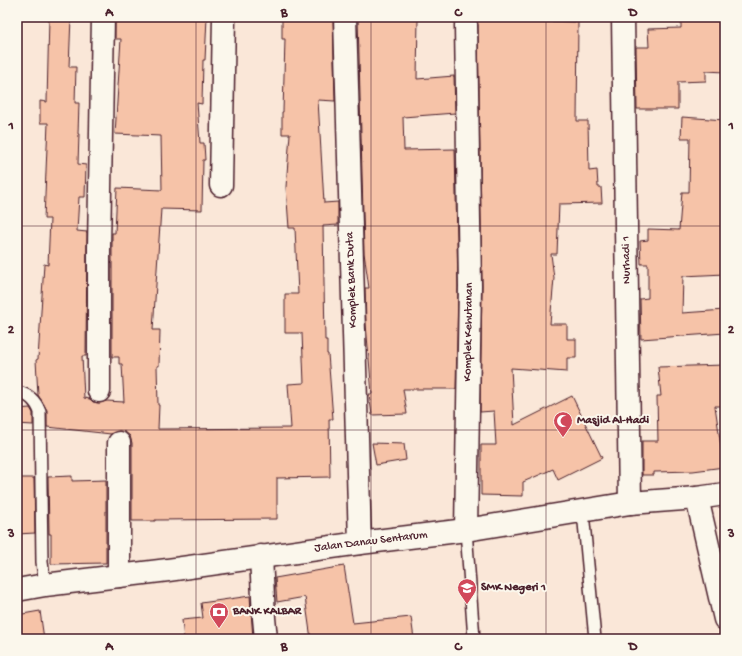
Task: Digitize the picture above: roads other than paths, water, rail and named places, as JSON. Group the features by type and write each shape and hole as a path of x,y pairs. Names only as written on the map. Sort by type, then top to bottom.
{"street":[{"path":"99,392 99,247 103,17"},
{"path":"221,185 224,17"},
{"name":"Komplek Bank Duta","path":"345,17 360,543"},
{"name":"Nurhadi 1","path":"623,17 630,503"},
{"name":"Komplek Kehutanan","path":"466,25 470,286 466,530"},
{"path":"118,576 119,443"},
{"name":"Jalan Danau Sentarum","path":"17,590 261,556 466,530 584,512 630,503 697,498 725,494"},
{"path":"697,498 725,619"},
{"path":"261,556 266,639"}],"lane":[{"path":"17,392 29,396 37,404 40,412 42,562 45,585"},
{"path":"584,512 595,639"},
{"name":"Komplek Kehutanan","path":"466,530 472,638"}],"place":[{"name":"Masjid Al-Hadi","path":"563,438"},
{"name":"SMK Negeri 1","path":"467,605"},
{"name":"BANK KALBAR","path":"219,629"}]}
